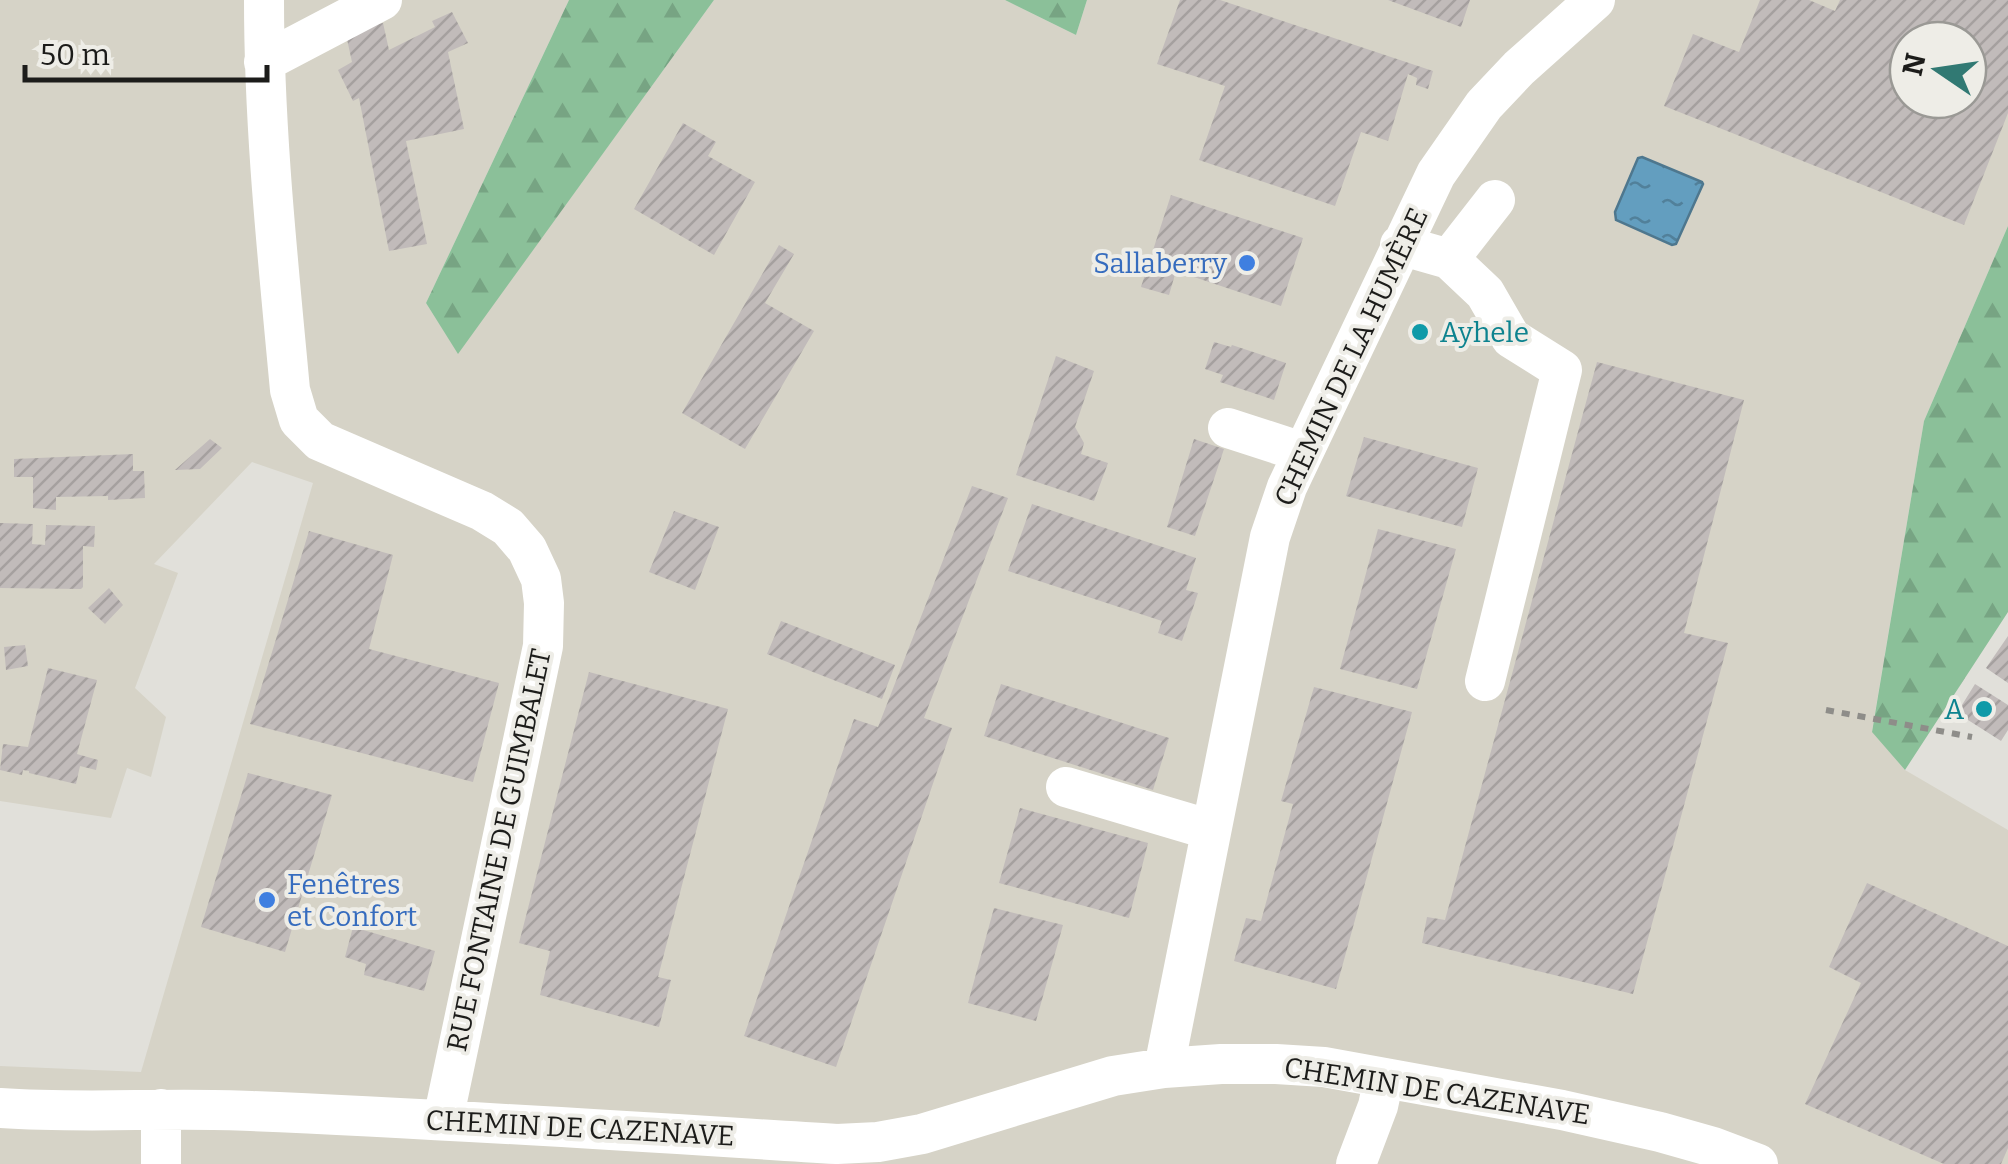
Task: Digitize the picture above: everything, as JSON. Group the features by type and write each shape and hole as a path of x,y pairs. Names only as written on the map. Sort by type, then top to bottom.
{"street":[{"path":"264,0 264,62 382,0"},
{"name":"CHEMIN DE LA HUMÈRE","path":"1164,1068 1270,537 1287,487 1436,174 1484,105 1595,0"},
{"name":"RUE FONTAINE DE GUIMBALET","path":"264,62 290,390 299,420 320,442 482,511 508,527 527,549 542,578 543,646 443,1120"},
{"path":"1448,259 1495,200"},
{"path":"1400,244 1448,259 1485,292 1511,338 1562,370 1485,680"},
{"path":"1228,428 1302,452"},
{"path":"1066,787 1210,830"},
{"name":"CHEMIN DE CAZENAVE","path":"0,1108 162,1108 443,1120 735,1150 878,1142 921,1149 1113,1076 1164,1068 1276,1064 1324,1067 1562,1110 1660,1132 1758,1164"},
{"path":"1356,1164 1384,1078"},
{"path":"161,1164 162,1108"},
{"path":"0,1135 41,1110"}],"path":[{"path":"1826,710 1972,737"}],"shaded area":[{"path":"0,0 569,0 426,303 458,353 714,0 1005,0 1076,35 1087,0 2008,0 2008,226 1924,421 1872,731 1905,770 2008,830 2008,1164 0,1164 0,1066 141,1072 313,483 252,462 154,564 178,573 135,688 166,717 151,777 127,768 111,818 0,801"}],"green space":[{"path":"569,0 714,0 458,354 426,303"},
{"path":"1005,0 1087,0 1076,35"},
{"path":"2008,226 2008,612 1905,770 1872,732 1924,421"}],"water":[{"path":"1638,158 1703,184 1676,244 1616,220 1615,212"}],"building":[{"path":"1180,0 1220,0 1433,71 1428,89 1416,85 1417,78 1408,74 1388,141 1361,132 1335,206 1199,160 1225,86 1157,64"},
{"path":"1388,0 1470,0 1461,27"},
{"path":"1760,0 1809,0 1835,11 1840,0 2008,0 2008,113 1964,225 1664,106 1693,34 1739,52"},
{"path":"452,12 468,43 448,52 464,129 406,141 427,244 389,251 359,98 353,101 338,70 352,62 345,30 383,23 389,50 435,27 432,21"},
{"path":"683,123 716,142 708,156 755,182 714,255 634,209"},
{"path":"1171,195 1303,238 1281,306 1176,271 1169,295 1141,287"},
{"path":"779,245 794,254 765,303 814,331 745,449 682,413"},
{"name":"Ayhele","path":"1414,322 1430,326 1426,343 1409,338"},
{"path":"1214,342 1286,363 1274,400 1220,382 1223,375 1205,369"},
{"path":"1056,356 1094,371 1075,427 1084,443 1081,454 1108,463 1094,501 1016,475"},
{"path":"1597,362 1744,400 1684,633 1728,643 1633,994 1422,943 1427,917 1445,920"},
{"path":"1364,437 1478,468 1462,527 1346,496"},
{"path":"210,439 222,448 200,469 175,470"},
{"path":"1194,439 1224,449 1195,536 1167,527"},
{"path":"133,454 133,471 144,471 145,498 56,497 56,510 33,508 33,477 14,477 14,459"},
{"path":"972,486 1008,498 924,718 952,728 836,1067 744,1036 854,719 878,727"},
{"path":"1032,504 1196,558 1186,590 1198,593 1182,641 1158,633 1162,621 1008,571"},
{"path":"674,511 719,527 695,590 649,572"},
{"path":"0,523 33,524 32,544 45,545 46,525 95,526 94,547 83,546 83,587 0,588"},
{"path":"1378,529 1456,549 1417,689 1340,669"},
{"path":"309,531 393,555 369,649 499,683 473,782 250,724"},
{"path":"109,588 123,605 105,624 88,608"},
{"path":"781,621 895,665 882,699 767,654"},
{"name":"A","path":"2008,636 2008,683 1986,668"},
{"path":"25,645 28,666 6,670 4,647"},
{"path":"48,668 97,680 77,754 98,760 96,770 80,766 76,784 29,771 23,770 22,775 0,770 3,744 28,747"},
{"path":"589,672 728,709 658,977 671,980 659,1027 540,995 550,951 519,943"},
{"path":"1001,684 1169,738 1153,790 984,736"},
{"name":"A","path":"1975,684 2008,705 2008,730 2001,741 1957,713"},
{"path":"1314,687 1412,712 1336,989 1234,961 1246,918 1261,921 1293,804 1281,801"},
{"path":"248,773 332,795 285,952 201,927"},
{"path":"1020,808 1148,843 1129,918 999,883"},
{"path":"1867,883 2008,946 2008,1148 2001,1164 1944,1164 1805,1104 1861,983 1829,967"},
{"path":"994,908 1063,925 1036,1021 968,1003"},
{"path":"353,927 435,951 424,991 364,975 366,964 345,957"}],"place":[{"name":"Sallaberry","path":"1247,263"},
{"name":"Ayhele","path":"1420,332"},
{"name":"A","path":"1984,709"},
{"name":"Fenêtres et Confort","path":"267,900"}]}
